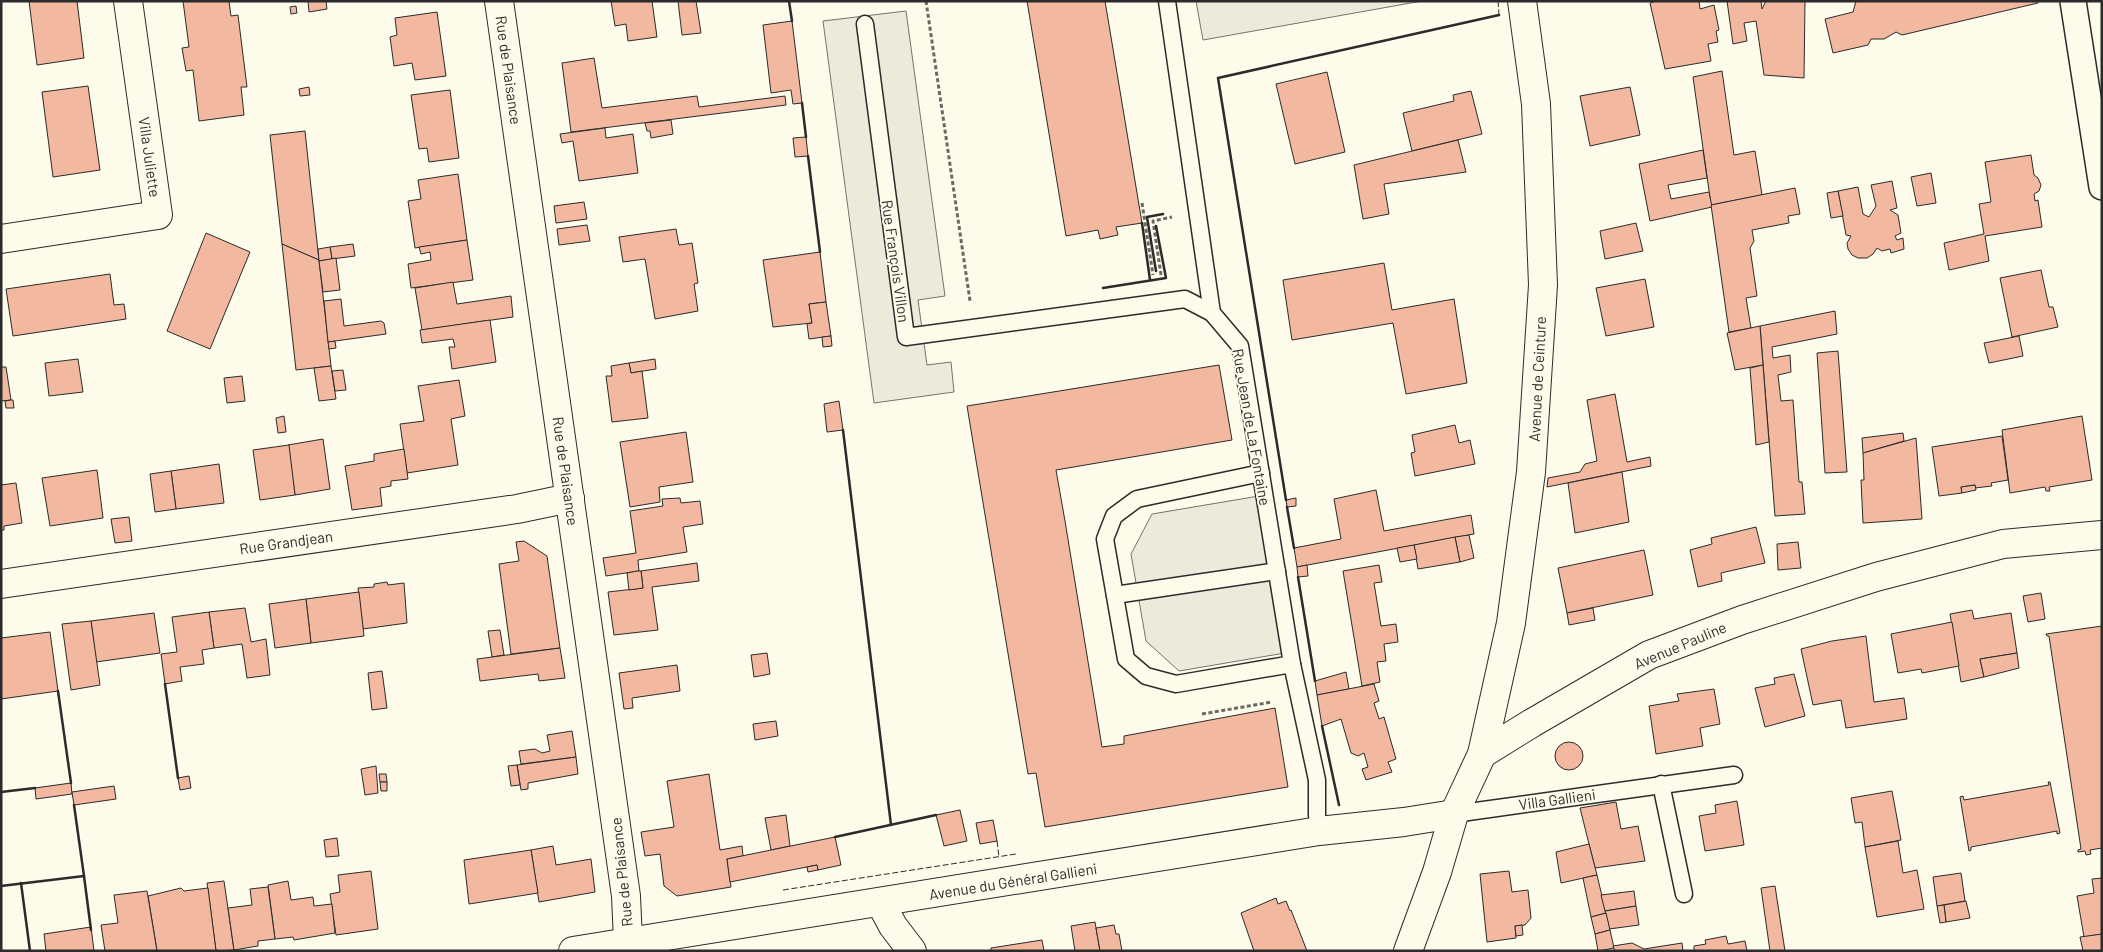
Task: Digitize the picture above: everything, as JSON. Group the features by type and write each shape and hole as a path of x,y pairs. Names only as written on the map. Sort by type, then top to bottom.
{"street":[{"name":"Villa Juliette","path":"1,239 158,215 128,1"},
{"name":"Rue de Plaisance","path":"499,1 626,896 628,941"},
{"name":"Avenue de Ceinture","path":"1482,754 1512,623 1528,500 1543,285 1536,104 1522,1"},
{"path":"2073,1 2102,187"},
{"name":"Rue Grandjean","path":"1,584 507,510 570,498"},
{"name":"Avenue Pauline","path":"1482,754 1649,655 1742,620 1876,577 2003,544 2102,535"},
{"path":"1408,951 1437,872 1454,814 1482,754"},
{"name":"Avenue du Général Gallieni","path":"584,950 628,941 1319,831 1404,822 1454,814"},
{"path":"880,902 893,926 912,951"}],"lane":[{"path":"1167,1 1212,313"},
{"name":"Rue François Villon","path":"865,24 906,337 1185,299 1212,313"},
{"name":"Rue Jean de La Fontaine","path":"1212,313 1240,346 1292,664 1317,780 1319,831"},
{"path":"1261,473 1137,499 1114,516 1105,539 1126,659 1146,676 1176,684 1292,664"},
{"path":"1115,595 1277,571"},
{"name":"Villa Gallieni","path":"1454,814 1734,774"},
{"path":"1661,784 1684,894"}],"path":[{"path":"926,1 971,304"},
{"path":"1142,203 1153,276 1162,274 1152,221 1172,217"},
{"path":"1171,209 1174,226"},
{"path":"1202,714 1281,700"}],"shaded area":[{"path":"1196,1 1422,1 1203,40"},
{"path":"906,11 945,296 918,300 927,365 951,362 954,392 874,403 823,21"},
{"path":"1259,496 1285,653 1179,671 1146,641 1131,554 1152,514"}],"building":[{"path":"29,1 77,1 84,58 37,65"},
{"path":"183,1 229,1 231,16 238,15 247,87 241,87 244,115 199,121 193,70 186,71 182,48 189,47"},
{"path":"308,1 326,1 327,9 309,12"},
{"path":"611,1 652,1 657,37 628,41 626,24 615,26"},
{"path":"678,1 696,1 701,33 682,35"},
{"path":"1027,1 1105,1 1142,223 1116,227 1118,235 1100,239 1098,230 1066,236"},
{"path":"1656,1 1699,1 1700,9 1714,5 1719,30 1716,31 1718,42 1708,44 1711,61 1665,69 1650,3"},
{"path":"1727,1 1761,1 1762,9 1766,1 1805,1 1804,78 1764,75 1756,21 1744,23 1747,41 1733,44"},
{"path":"1856,1 2037,1 2038,3 1902,35 1896,32 1884,39 1871,39 1868,45 1833,53 1825,19 1853,12"},
{"path":"296,6 297,13 291,14 290,7"},
{"path":"437,12 446,76 415,80 412,63 394,66 390,37 397,35 395,18"},
{"path":"792,21 802,103 793,104 791,90 771,93 763,25"},
{"path":"594,58 602,108 697,96 699,107 785,96 786,105 571,132 562,63"},
{"path":"1722,71 1734,155 1755,151 1762,195 1711,205 1693,77"},
{"path":"1327,72 1345,152 1295,164 1276,84"},
{"path":"88,86 100,170 53,177 42,92"},
{"path":"309,87 310,95 300,96 299,89"},
{"path":"1630,87 1640,135 1590,146 1580,96"},
{"path":"450,90 459,158 429,162 427,148 419,149 411,95"},
{"path":"1471,91 1482,134 1412,151 1403,113 1454,101 1453,95"},
{"path":"671,120 673,134 651,138 650,131 647,131 645,123"},
{"path":"605,128 606,138 633,134 638,173 579,181 573,141 562,143 560,134"},
{"path":"305,131 319,260 282,244 270,135"},
{"path":"806,137 808,156 795,157 793,138"},
{"path":"1458,140 1466,172 1384,184 1389,214 1363,219 1354,165"},
{"path":"1703,150 1707,178 1668,185 1671,199 1709,192 1712,207 1650,221 1639,164"},
{"path":"2031,155 2034,175 2038,178 2041,185 2039,191 2034,194 2035,201 2038,200 2042,227 1985,236 1989,261 1949,270 1944,243 1984,234 1979,204 1991,202 1985,162"},
{"path":"1931,173 1936,203 1917,206 1911,177"},
{"path":"458,174 467,240 415,248 408,201 421,199 418,180"},
{"path":"1892,181 1897,208 1890,210 1898,215 1901,233 1895,236 1897,240 1903,238 1904,249 1891,253 1890,249 1882,251 1877,248 1867,258 1858,258 1852,255 1848,249 1847,243 1851,236 1846,235 1838,191 1858,187 1863,214 1869,217 1876,206 1871,185"},
{"path":"1795,188 1800,214 1788,216 1789,223 1752,230 1754,241 1750,248 1757,296 1746,298 1751,328 1729,332 1711,205"},
{"path":"1838,191 1843,216 1831,218 1827,193"},
{"path":"584,202 587,219 556,223 554,206"},
{"path":"1636,223 1643,251 1605,259 1600,231"},
{"path":"587,225 590,241 559,245 557,229"},
{"path":"676,229 679,245 692,243 698,283 694,284 698,311 655,319 645,259 623,262 619,237"},
{"path":"206,233 250,252 210,349 167,331"},
{"path":"467,240 473,280 411,288 408,264 431,260 430,252 421,254 419,247"},
{"path":"282,244 319,260 331,366 296,370"},
{"path":"353,244 355,256 332,259 330,247"},
{"path":"330,247 332,259 319,261 318,249"},
{"path":"820,252 826,302 809,304 812,323 773,327 763,260"},
{"path":"336,258 340,290 323,292 319,261"},
{"path":"1384,263 1392,310 1454,299 1467,383 1406,394 1393,323 1292,340 1283,280"},
{"path":"2041,270 2049,307 2053,307 2058,327 2012,337 2000,278"},
{"path":"110,274 114,305 124,304 126,319 13,336 6,289"},
{"path":"1645,279 1654,327 1606,336 1596,288"},
{"path":"453,282 457,304 511,296 513,317 422,330 415,288"},
{"path":"341,299 344,326 381,321 384,323 386,334 328,342 324,301"},
{"path":"826,302 831,336 809,339 807,324 812,323 809,304"},
{"path":"1835,311 1837,334 1772,347 1773,358 1790,355 1791,372 1778,375 1781,401 1793,400 1799,482 1802,482 1805,514 1775,516 1760,326"},
{"path":"490,320 496,362 452,369 449,347 455,347 453,339 422,343 420,330"},
{"path":"1760,326 1763,365 1735,370 1727,333"},
{"path":"831,336 832,346 823,347 822,337"},
{"path":"2019,336 2023,356 1989,363 1984,343"},
{"path":"335,341 336,348 329,349 328,342"},
{"path":"1838,351 1847,472 1825,473 1817,353"},
{"path":"78,359 83,392 49,396 45,363"},
{"path":"655,359 656,369 631,373 629,363"},
{"path":"629,363 631,373 642,371 648,418 612,422 606,376 612,376 611,366"},
{"path":"1219,365 1232,440 1056,470 1102,747 1124,744 1124,736 1275,708 1288,787 1045,827 1036,773 1028,774 967,406"},
{"path":"1763,365 1769,442 1756,445 1750,368"},
{"path":"331,366 336,399 319,401 314,368"},
{"path":"1,367 6,367 11,400 1,401"},
{"path":"343,370 346,390 335,391 332,371"},
{"path":"242,376 245,401 227,403 224,378"},
{"path":"459,380 465,416 451,419 458,465 407,473 400,424 424,421 418,386"},
{"path":"1615,394 1627,462 1650,457 1651,466 1547,487 1548,478 1580,472 1585,464 1597,461 1587,400"},
{"path":"13,400 14,408 6,408 5,401"},
{"path":"839,401 843,430 827,432 824,404"},
{"path":"284,416 286,432 278,433 276,418"},
{"path":"2082,416 2092,480 2049,487 2050,491 2046,491 2045,487 2010,493 2002,430"},
{"path":"1455,425 1459,443 1470,440 1475,464 1415,476 1411,453 1415,452 1412,435"},
{"path":"686,432 693,482 659,487 660,502 630,507 620,442"},
{"path":"1903,433 1904,441 1863,453 1862,438"},
{"path":"2002,436 2008,480 1991,483 1992,486 1975,488 1975,485 1961,487 1962,493 1939,496 1932,447"},
{"path":"1916,438 1922,519 1863,523 1861,480 1864,480 1863,453"},
{"path":"323,439 330,489 295,495 288,445"},
{"path":"289,445 295,495 260,500 253,450"},
{"path":"404,449 408,479 391,481 391,486 380,488 382,506 352,510 345,466 374,461 374,454"},
{"path":"219,464 224,503 176,509 171,471"},
{"path":"97,470 103,518 50,526 42,478"},
{"path":"171,471 176,509 155,512 150,474"},
{"path":"1622,472 1629,522 1575,533 1568,483"},
{"path":"16,483 22,523 4,526 4,530 1,530 1,485"},
{"path":"1975,485 1976,490 1962,493 1961,487"},
{"path":"1376,490 1384,531 1471,515 1474,534 1297,567 1294,548 1341,539 1334,499"},
{"path":"680,498 681,503 700,501 703,524 683,527 687,552 638,560 639,571 606,576 603,558 636,553 630,511 663,506 662,499"},
{"path":"1296,498 1296,506 1287,507 1286,500"},
{"path":"129,517 132,541 115,543 111,519"},
{"path":"1756,527 1765,563 1721,573 1722,581 1698,587 1690,550 1712,544 1711,538"},
{"path":"1469,535 1474,558 1460,562 1455,537"},
{"path":"1455,537 1460,562 1418,569 1414,545"},
{"path":"524,541 547,556 560,648 511,654 499,564 519,561 516,542"},
{"path":"1798,542 1801,568 1778,570 1777,544"},
{"path":"1414,545 1417,559 1400,562 1397,548"},
{"path":"1644,550 1653,595 1567,613 1558,568"},
{"path":"697,563 699,581 652,587 658,630 614,635 608,592 643,588 641,571"},
{"path":"1307,565 1308,576 1298,577 1297,567"},
{"path":"1379,565 1382,582 1374,583 1381,626 1396,624 1398,642 1384,644 1386,661 1377,662 1380,682 1362,686 1343,571"},
{"path":"641,571 643,588 629,590 627,573"},
{"path":"387,582 388,585 404,583 407,623 363,629 358,588 374,587 374,584"},
{"path":"359,592 364,636 311,643 306,599"},
{"path":"2041,593 2045,619 2028,622 2023,596"},
{"path":"306,599 311,643 275,648 269,604"},
{"path":"245,608 251,642 266,639 270,675 247,678 242,644 214,648 209,612"},
{"path":"1593,608 1595,620 1569,625 1567,613"},
{"path":"1972,610 1974,619 2011,613 2017,653 1980,659 1984,677 1961,682 1950,614"},
{"path":"209,612 214,648 202,650 204,664 180,667 182,681 165,684 161,654 177,652 172,617"},
{"path":"154,613 160,653 96,662 91,621"},
{"path":"91,621 100,685 71,690 62,624"},
{"path":"1952,622 1959,666 1922,673 1921,669 1898,673 1891,634"},
{"path":"2102,626 2102,848 2090,850 2091,854 2086,855 2085,851 2078,852 2081,849 2049,636 2046,634"},
{"path":"500,630 504,655 492,657 488,631"},
{"path":"50,632 58,691 1,699 1,638"},
{"path":"1866,636 1874,702 1904,698 1907,719 1846,728 1841,700 1813,705 1801,649 1832,641"},
{"path":"560,648 565,678 539,681 538,674 480,681 477,659"},
{"path":"767,653 770,674 754,677 751,655"},
{"path":"2017,653 2019,668 1984,677 1980,659"},
{"path":"677,665 680,691 632,698 633,708 624,709 619,673"},
{"path":"382,671 387,708 372,710 368,673"},
{"path":"1346,672 1349,689 1317,695 1315,681"},
{"path":"1794,674 1805,716 1765,727 1755,688 1775,684 1774,678"},
{"path":"1374,684 1379,701 1374,703 1379,719 1384,717 1396,759 1388,762 1392,772 1366,780 1362,769 1368,767 1364,753 1358,756 1351,753 1341,719 1322,726 1317,695"},
{"path":"1714,689 1720,724 1700,728 1703,746 1656,754 1649,706 1679,701 1677,694"},
{"path":"776,721 778,736 755,740 753,724"},
{"path":"572,731 576,757 521,764 519,751 535,749 542,753 550,751 547,735"},
{"path":"1569,742 1579,746 1583,756 1579,766 1569,770 1559,766 1555,756 1559,746"},
{"path":"576,757 578,774 528,783 528,789 521,790 517,765"},
{"path":"517,765 520,785 511,786 508,766"},
{"path":"376,766 378,793 365,795 361,769"},
{"path":"379,774 386,774 387,782 380,782"},
{"path":"709,774 720,850 742,846 743,856 727,859 731,887 677,896 664,886 660,854 645,856 641,832 674,827 667,781"},
{"path":"189,776 191,788 180,790 178,778"},
{"path":"380,782 387,782 387,791 381,791"},
{"path":"2048,782 2050,782 2060,833 2057,834 2057,831 1971,847 1969,851 1960,797 1963,796 1964,800 2049,785"},
{"path":"71,783 72,794 36,799 35,788"},
{"path":"114,786 116,799 74,805 72,792"},
{"path":"1892,791 1901,840 1865,847 1862,822 1855,823 1851,798"},
{"path":"1737,801 1744,845 1705,851 1699,816 1716,813 1715,805"},
{"path":"1616,802 1621,829 1638,826 1645,861 1595,868 1580,808"},
{"path":"960,810 967,841 944,846 936,815"},
{"path":"786,815 790,846 771,850 765,818"},
{"path":"993,820 997,841 980,844 976,823"},
{"path":"835,837 841,865 818,870 817,865 730,882 727,859"},
{"path":"337,838 339,856 326,857 324,840"},
{"path":"1898,841 1903,873 1917,870 1924,909 1877,917 1865,847"},
{"path":"1589,844 1597,875 1561,883 1556,852"},
{"path":"553,846 556,865 591,859 595,892 539,902 531,850"},
{"path":"531,850 538,893 469,904 464,860"},
{"path":"817,865 818,870 808,872 807,867"},
{"path":"371,871 378,929 336,935 330,894 340,892 338,875"},
{"path":"1509,871 1512,892 1528,890 1531,918 1525,925 1515,926 1516,938 1487,942 1480,874"},
{"path":"1961,873 1965,901 1937,906 1933,877"},
{"path":"1597,875 1606,913 1591,917 1583,878"},
{"path":"2102,878 2102,934 2084,937 2077,896 2094,893 2092,879"},
{"path":"224,881 234,950 216,951 207,883"},
{"path":"288,881 291,900 313,897 314,906 332,904 335,933 294,940 293,937 275,939 268,885"},
{"path":"1775,886 1785,951 1770,951 1761,888"},
{"path":"268,887 275,939 258,941 258,946 234,950 228,908 252,905 250,889"},
{"path":"181,888 184,891 208,888 216,951 157,951 148,896"},
{"path":"147,891 157,951 105,951 101,925 118,923 114,895"},
{"path":"1634,891 1636,906 1605,911 1601,895"},
{"path":"1276,898 1278,904 1286,901 1307,951 1254,951 1241,913"},
{"path":"1966,901 1970,918 1946,922 1944,905"},
{"path":"1944,905 1946,922 1940,923 1937,906"},
{"path":"1636,906 1639,925 1609,929 1605,911"},
{"path":"1606,913 1610,930 1595,934 1591,917"},
{"path":"1095,922 1100,951 1075,951 1071,926"},
{"path":"1114,925 1116,934 1119,934 1122,951 1100,951 1096,928"},
{"path":"1522,925 1523,935 1516,936 1515,926"},
{"path":"91,927 94,951 46,951 44,934"},
{"path":"1610,930 1614,948 1598,951 1595,934"},
{"path":"2102,934 2102,951 2083,951 2080,937"},
{"path":"1726,936 1728,944 1745,941 1747,951 1694,951 1694,946 1706,944 1705,940"},
{"path":"1042,940 1044,951 991,951 991,948"},
{"path":"1632,943 1644,949 1682,943 1683,951 1615,951 1613,946"}],"fence":[{"path":"1498,1 1499,15"},
{"path":"997,841 999,857"},
{"path":"783,890 1016,854"}],"wall":[{"path":"789,1 792,21"},
{"path":"1286,500 1218,78 1499,15"},
{"path":"802,103 806,137"},
{"path":"808,156 820,252"},
{"path":"1156,271 1147,217 1163,214"},
{"path":"1142,223 1150,280"},
{"path":"1103,288 1166,278 1156,226"},
{"path":"843,430 891,825"},
{"path":"1287,507 1294,548"},
{"path":"1298,577 1315,681"},
{"path":"165,684 178,778"},
{"path":"58,691 71,783"},
{"path":"1322,726 1339,805"},
{"path":"1,792 35,788"},
{"path":"1,886 84,876 74,805"},
{"path":"835,837 936,815"},
{"path":"84,876 91,930"},
{"path":"21,883 30,951"}]}
